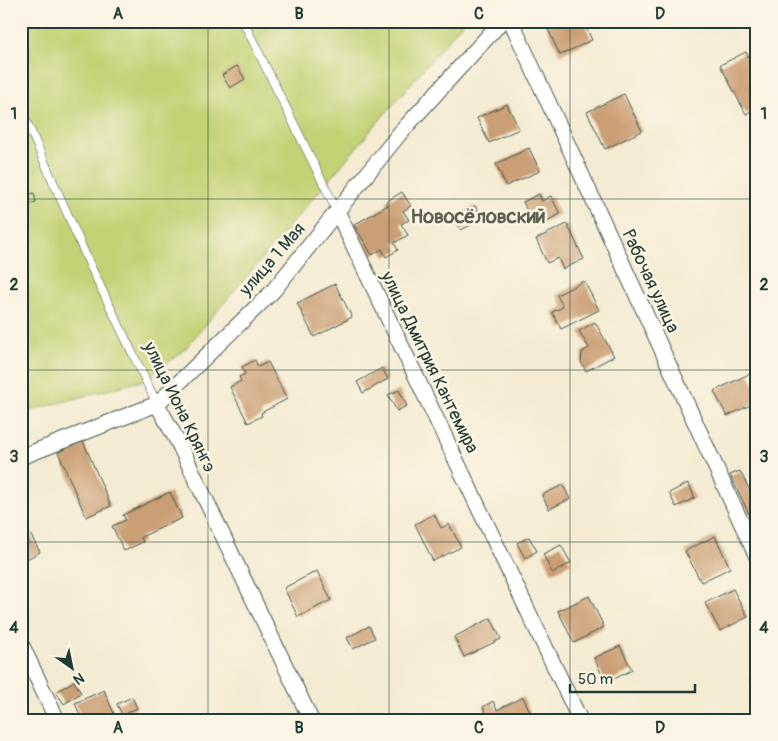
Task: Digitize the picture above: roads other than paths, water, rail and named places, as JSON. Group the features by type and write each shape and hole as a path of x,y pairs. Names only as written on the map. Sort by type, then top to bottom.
{"street":[{"name":"улица 1 Мая","path":"21,456 157,404 273,291 400,133 502,21"},
{"name":"Рабочая улица","path":"510,21 757,557"},
{"name":"улица Дмитрия Кантемира","path":"337,211 580,720"},
{"name":"улица Иона Крянгэ","path":"157,404 311,720"},
{"path":"21,644 57,720"}],"lane":[{"name":"улица Дмитрия Кантемира","path":"243,21 337,211"},
{"name":"улица Иона Крянгэ","path":"21,109 90,266 157,404"}],"district":[{"name":"Новосёловский","path":"478,216"}]}
